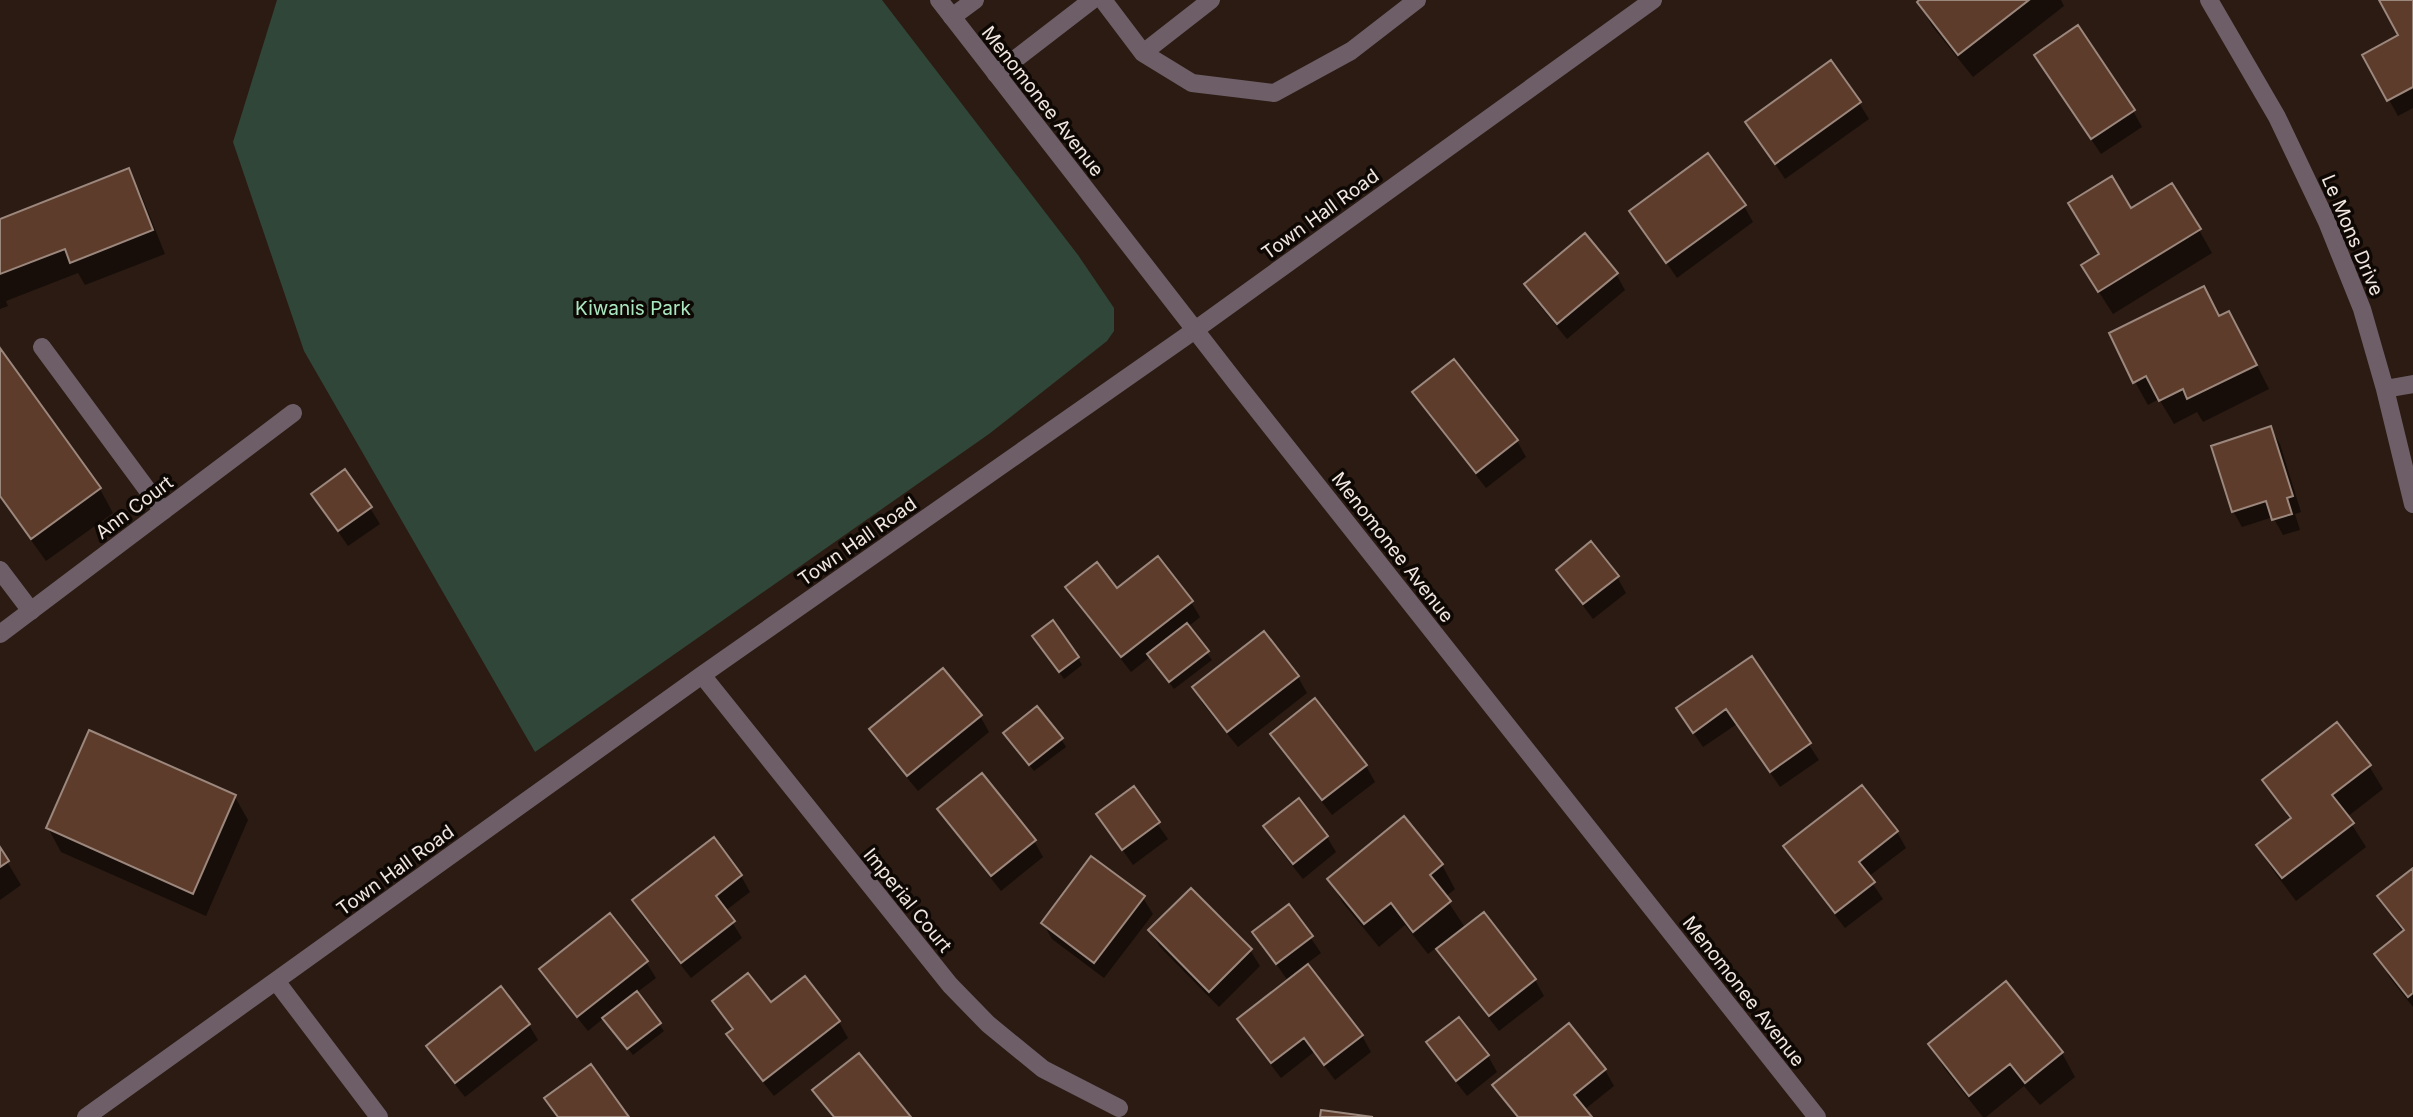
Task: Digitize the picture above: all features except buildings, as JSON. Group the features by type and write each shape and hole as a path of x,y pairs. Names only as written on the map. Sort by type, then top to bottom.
{"street":[{"name":"Menomonee Avenue","path":"939,0 1195,330 1817,1117"},
{"path":"952,17 975,0"},
{"path":"996,74 1092,0"},
{"path":"1103,0 1143,53 1192,83 1274,93 1351,51 1417,0"},
{"path":"1143,53 1211,0"},
{"name":"Town Hall Road","path":"86,1117 702,675 1195,330 1653,0"},
{"name":"Le Mons Drive","path":"2209,0 2277,117 2326,222 2362,309 2413,504"},
{"path":"42,347 163,512"},
{"path":"2385,389 2413,384"},
{"name":"Ann Court","path":"0,634 293,413"},
{"path":"0,570 30,611"},
{"name":"Imperial Court","path":"702,675 950,985 988,1024 1042,1069 1119,1108"},
{"path":"276,981 379,1117"}],"green space":[{"name":"Kiwanis Park","path":"277,0 882,0 1078,255 1114,308 1114,331 1107,341 989,434 535,752 304,351 233,142"}]}
